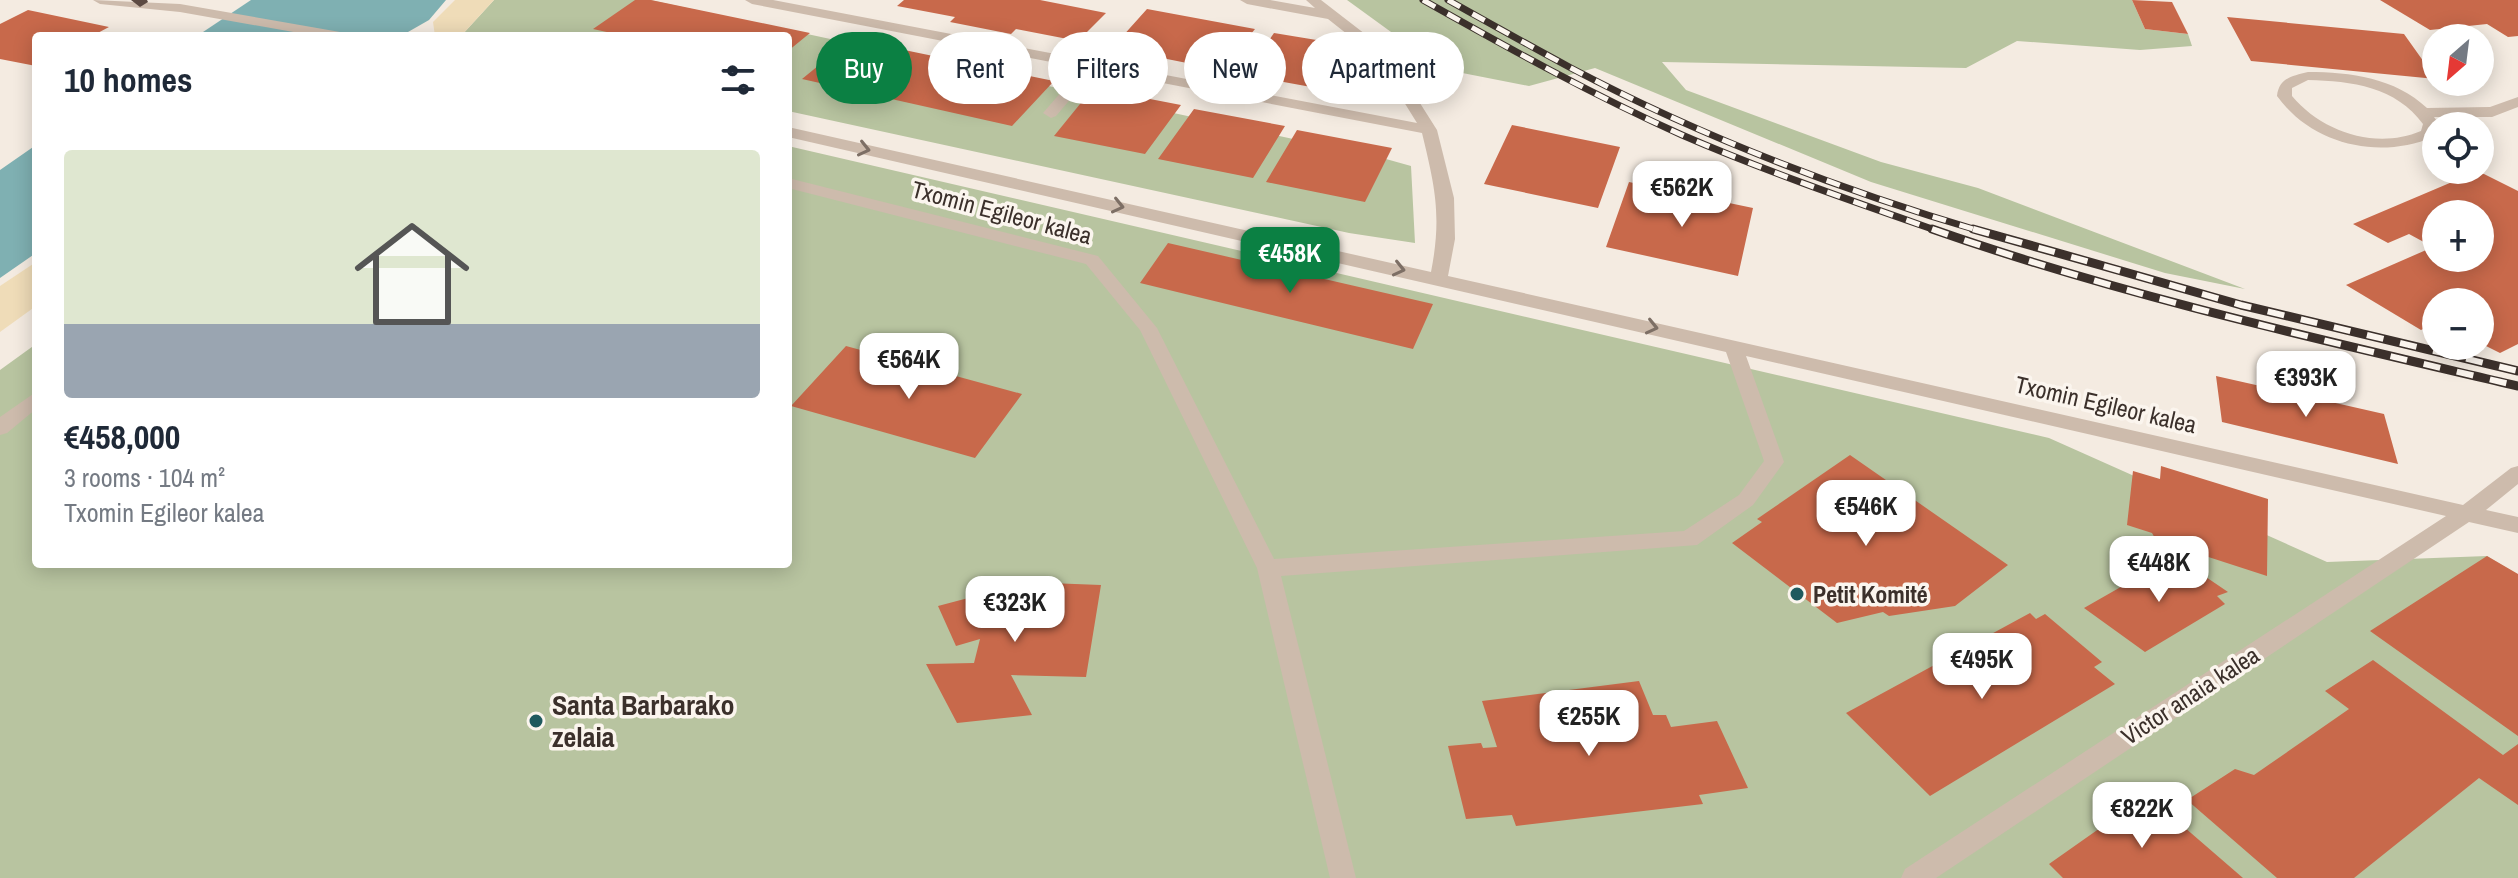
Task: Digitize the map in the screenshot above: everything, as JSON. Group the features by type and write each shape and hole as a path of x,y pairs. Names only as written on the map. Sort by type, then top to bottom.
{"street":[{"path":"100,0 139,1 317,32"},
{"path":"752,0 1048,57"},
{"path":"1247,0 1337,16"},
{"path":"1313,0 1382,54 1429,130 1446,198 1446,239 1439,278"},
{"path":"2308,76 2349,78 2393,92 2424,113 2431,124 2428,134 2417,141 2374,143 2348,137 2303,117 2284,96 2285,87 2293,80 2308,76"},
{"path":"1168,80 1429,130"},
{"path":"2492,112 2518,102"},
{"path":"1051,113 1059,104"},
{"name":"Txomin Egileor kalea","path":"792,133 2518,525"},
{"name":"Txomin Egileor kalea","path":"792,184 1092,260 1148,328 1268,568 1343,878"},
{"path":"1268,568 1689,539 1746,500 1774,462 1733,345"},
{"path":"0,428 32,402"},
{"path":"2467,513 2518,473"},
{"name":"Victor anaia kalea","path":"1914,878 2467,513"}],"green space":[{"path":"494,0 650,0 816,36 816,104 912,104 912,57 928,60 928,104 1032,104 1032,83 1048,86 1048,104 1131,104 1386,159 1411,166 1415,243 1349,233 792,112 792,32 465,32"},
{"path":"1347,0 2132,0 2145,29 2188,34 2192,46 2140,50 2017,41 1966,68 1662,62 1686,90 1881,162 1978,188 2245,289 2165,273 1871,182 1595,68 1529,86 1464,73 1464,32 1391,32"},
{"path":"792,147 2049,438 2327,562 2487,556 2518,575 2518,878 0,878 0,370 32,347 32,568 792,568"}],"sand":[{"path":"455,0 494,0 465,32 434,32 433,22"},
{"path":"32,265 32,309 0,332 0,286"}],"water":[{"path":"251,0 446,0 429,20 408,32 203,32"},
{"path":"32,148 32,256 0,278 0,170"}],"building":[{"path":"635,0 651,0 810,33 792,48 792,32 607,32 593,29"},
{"path":"904,0 1040,0 1106,13 1087,32 1048,32 1048,35 1016,29 1001,32 950,22 955,17 897,6"},
{"path":"2132,0 2172,2 2188,34 2145,29"},
{"path":"2380,0 2518,0 2518,36 2508,37 2494,28 2494,24 2422,25"},
{"path":"1147,9 1255,29 1253,32 1184,32 1184,62 1168,59 1168,32 1126,32"},
{"path":"28,10 109,27 100,32 32,32 32,65 0,59 0,24"},
{"path":"2227,17 2404,34 2422,59 2422,78 2251,61"},
{"path":"1286,35 1302,38 1302,85 1286,82"},
{"path":"912,52 928,55 928,104 1032,104 1032,76 1048,80 1048,87 1012,126 912,104"},
{"path":"816,68 816,82 802,79"},
{"path":"1080,104 1181,105 1145,154 1054,136"},
{"path":"1194,109 1285,126 1253,178 1158,159"},
{"path":"1512,125 1620,147 1598,208 1484,184"},
{"path":"1297,130 1392,148 1365,202 1266,182"},
{"path":"2494,179 2518,191 2518,344 2500,353 2494,350 2494,288 2422,288 2421,330 2346,285 2422,252 2422,272 2494,272 2494,200 2422,200 2422,241 2409,234 2388,243 2353,224 2447,184 2494,184"},
{"path":"1629,182 1753,208 1738,276 1606,247"},
{"path":"1168,243 1433,304 1413,349 1140,283"},
{"path":"846,346 1022,394 975,458 792,405"},
{"path":"2216,376 2384,414 2398,464 2222,422"},
{"path":"1850,455 2008,565 1955,606 1889,616 1883,612 1837,623 1732,543 1762,522 1757,519"},
{"path":"2161,466 2268,499 2267,576 2156,540 2152,533 2127,525 2133,471 2160,479"},
{"path":"2175,556 2228,592 2217,596 2225,604 2145,652 2084,608"},
{"path":"2487,556 2518,574 2518,736 2370,631"},
{"path":"993,581 1101,585 1086,677 1011,675 1032,715 957,723 926,664 974,663 980,639 956,646 938,606 991,592"},
{"path":"2030,613 2036,619 2045,614 2102,662 2094,667 2115,684 1930,796 1846,713"},
{"path":"2373,660 2503,755 2518,744 2518,805 2479,778 2354,878 2277,878 2187,800 2235,769 2254,775 2349,709 2325,691"},
{"path":"1639,681 1653,715 1666,715 1671,727 1717,721 1748,788 1699,795 1703,804 1516,826 1512,815 1466,819 1448,746 1481,743 1483,748 1497,747 1482,701"},
{"path":"2147,795 2243,878 2063,878 2049,864"}],"railway":[{"path":"1423,0 1583,87 1682,135 1938,231"},
{"path":"1448,0 1571,68 1720,139 1876,198 1980,231"},
{"path":"1932,229 1938,231"},
{"path":"1973,229 1980,231"},
{"path":"1938,231 2150,296 2518,386"},
{"path":"1980,231 2241,305 2518,371"}],"place":[{"name":"Petit Komité","path":"1797,594"},
{"name":"Santa Barbarako zelaia","path":"536,721"}]}
